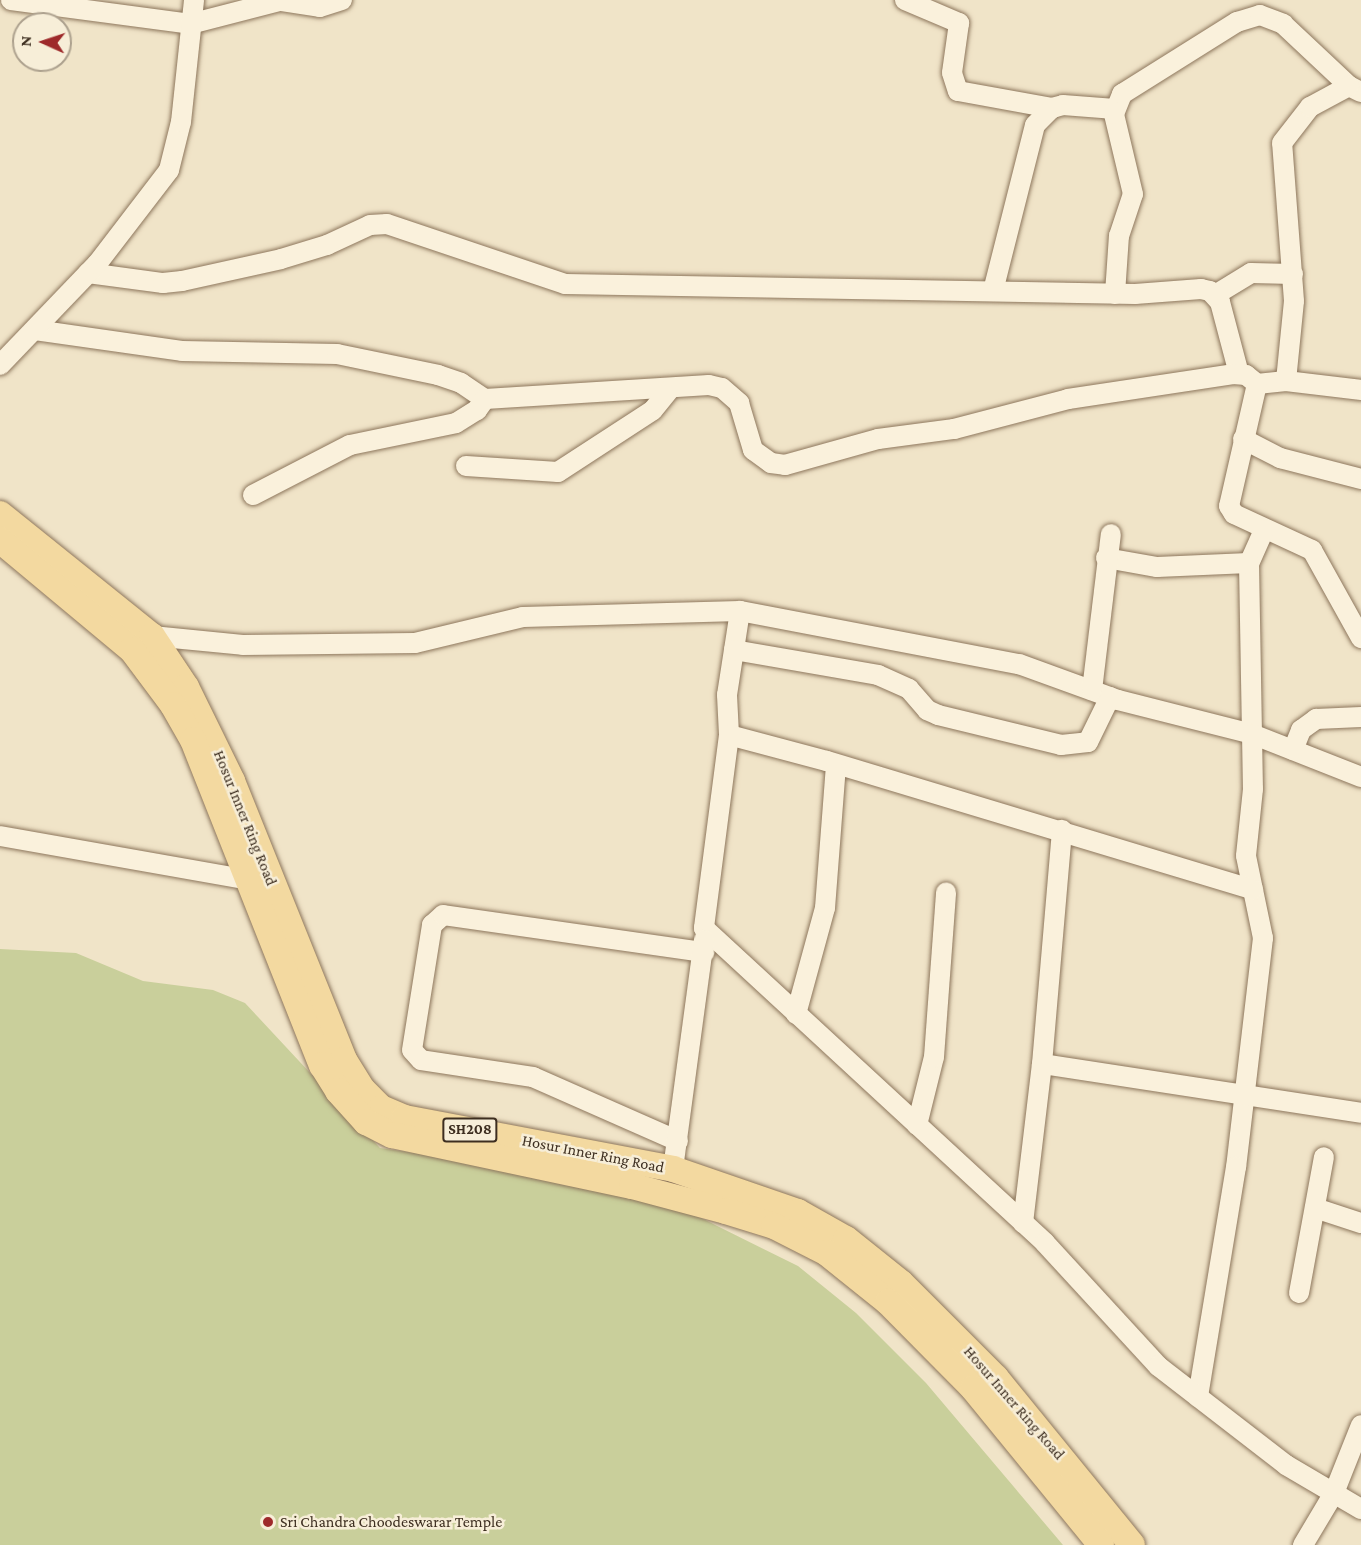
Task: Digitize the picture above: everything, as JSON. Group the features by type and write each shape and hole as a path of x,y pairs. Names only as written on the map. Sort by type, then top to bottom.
{"main road":[{"name":"Hosur Inner Ring Road","path":"0,514 142,643 196,704 232,781 344,1060 363,1090 381,1108 404,1118 673,1169 798,1212 874,1259 942,1321 996,1377 1132,1545"},
{"name":"Hosur Inner Ring Road","path":"0,540 142,643 193,740 245,879 322,1065 338,1091 366,1122 392,1135 632,1186 726,1211 774,1226 826,1253 888,1302 973,1388 1101,1545"}],"street":[{"path":"12,0 163,23 190,24 282,1 320,7 342,0"},
{"path":"0,365 88,273 169,170 181,122 194,0"},
{"path":"905,0 959,23 952,73 958,91 1052,108 1115,109"},
{"path":"1115,294 1119,236 1133,194 1115,109 1122,94 1237,22 1260,15 1282,24 1355,89 1310,107 1282,143 1293,274 1286,381"},
{"path":"993,291 1035,125 1052,108"},
{"path":"88,273 163,283 182,281 281,259 327,245 370,225 387,224 565,284 1115,294 1201,289 1215,295 1223,313 1239,374"},
{"path":"1215,295 1251,273 1293,274"},
{"path":"35,330 182,351 337,354 438,375 461,382 485,399 710,385 733,395 744,414 753,450 771,463 785,465 878,438 954,429 1068,399 1239,374 1257,384 1286,381 1361,390"},
{"path":"1257,384 1228,503 1234,514 1264,530 1312,550 1361,638"},
{"path":"466,466 558,472 653,410 671,388"},
{"path":"253,495 350,445 456,423 477,410 485,399"},
{"path":"1243,439 1280,458 1361,479"},
{"path":"1198,1397 1246,1094 1263,938 1246,856 1253,789 1249,563 1264,530"},
{"path":"734,650 878,675 909,689 927,710 938,715 1061,745 1088,742 1101,694 1106,558 1111,534"},
{"path":"1106,558 1157,567 1249,563"},
{"path":"142,643 243,645 415,643 523,617 740,611 1019,664 1101,694 1252,734 1361,777"},
{"path":"673,1169 704,952 704,928 729,735 727,695 740,611"},
{"path":"1293,750 1301,730 1316,719 1361,717"},
{"path":"729,735 1062,830 1253,890"},
{"path":"796,1014 825,908 836,764"},
{"path":"1023,1223 1042,1064 1062,830"},
{"path":"0,836 245,879"},
{"path":"917,1125 934,1057 946,892"},
{"path":"678,1141 533,1077 421,1060 412,1050 432,925 443,915 704,952"},
{"path":"704,928 1023,1223 1158,1366 1286,1465 1361,1509"},
{"path":"1042,1064 1361,1113"},
{"path":"1299,1293 1324,1157"},
{"path":"1315,1208 1361,1223"},
{"path":"1303,1545 1334,1494 1361,1425"}],"green space":[{"path":"0,949 76,953 143,981 213,990 245,1003 380,1148 464,1160 564,1185 667,1201 798,1266 856,1313 926,1383 1063,1545 0,1545"}],"place":[{"name":"Sri Chandra Choodeswarar Temple","path":"268,1522"}]}
